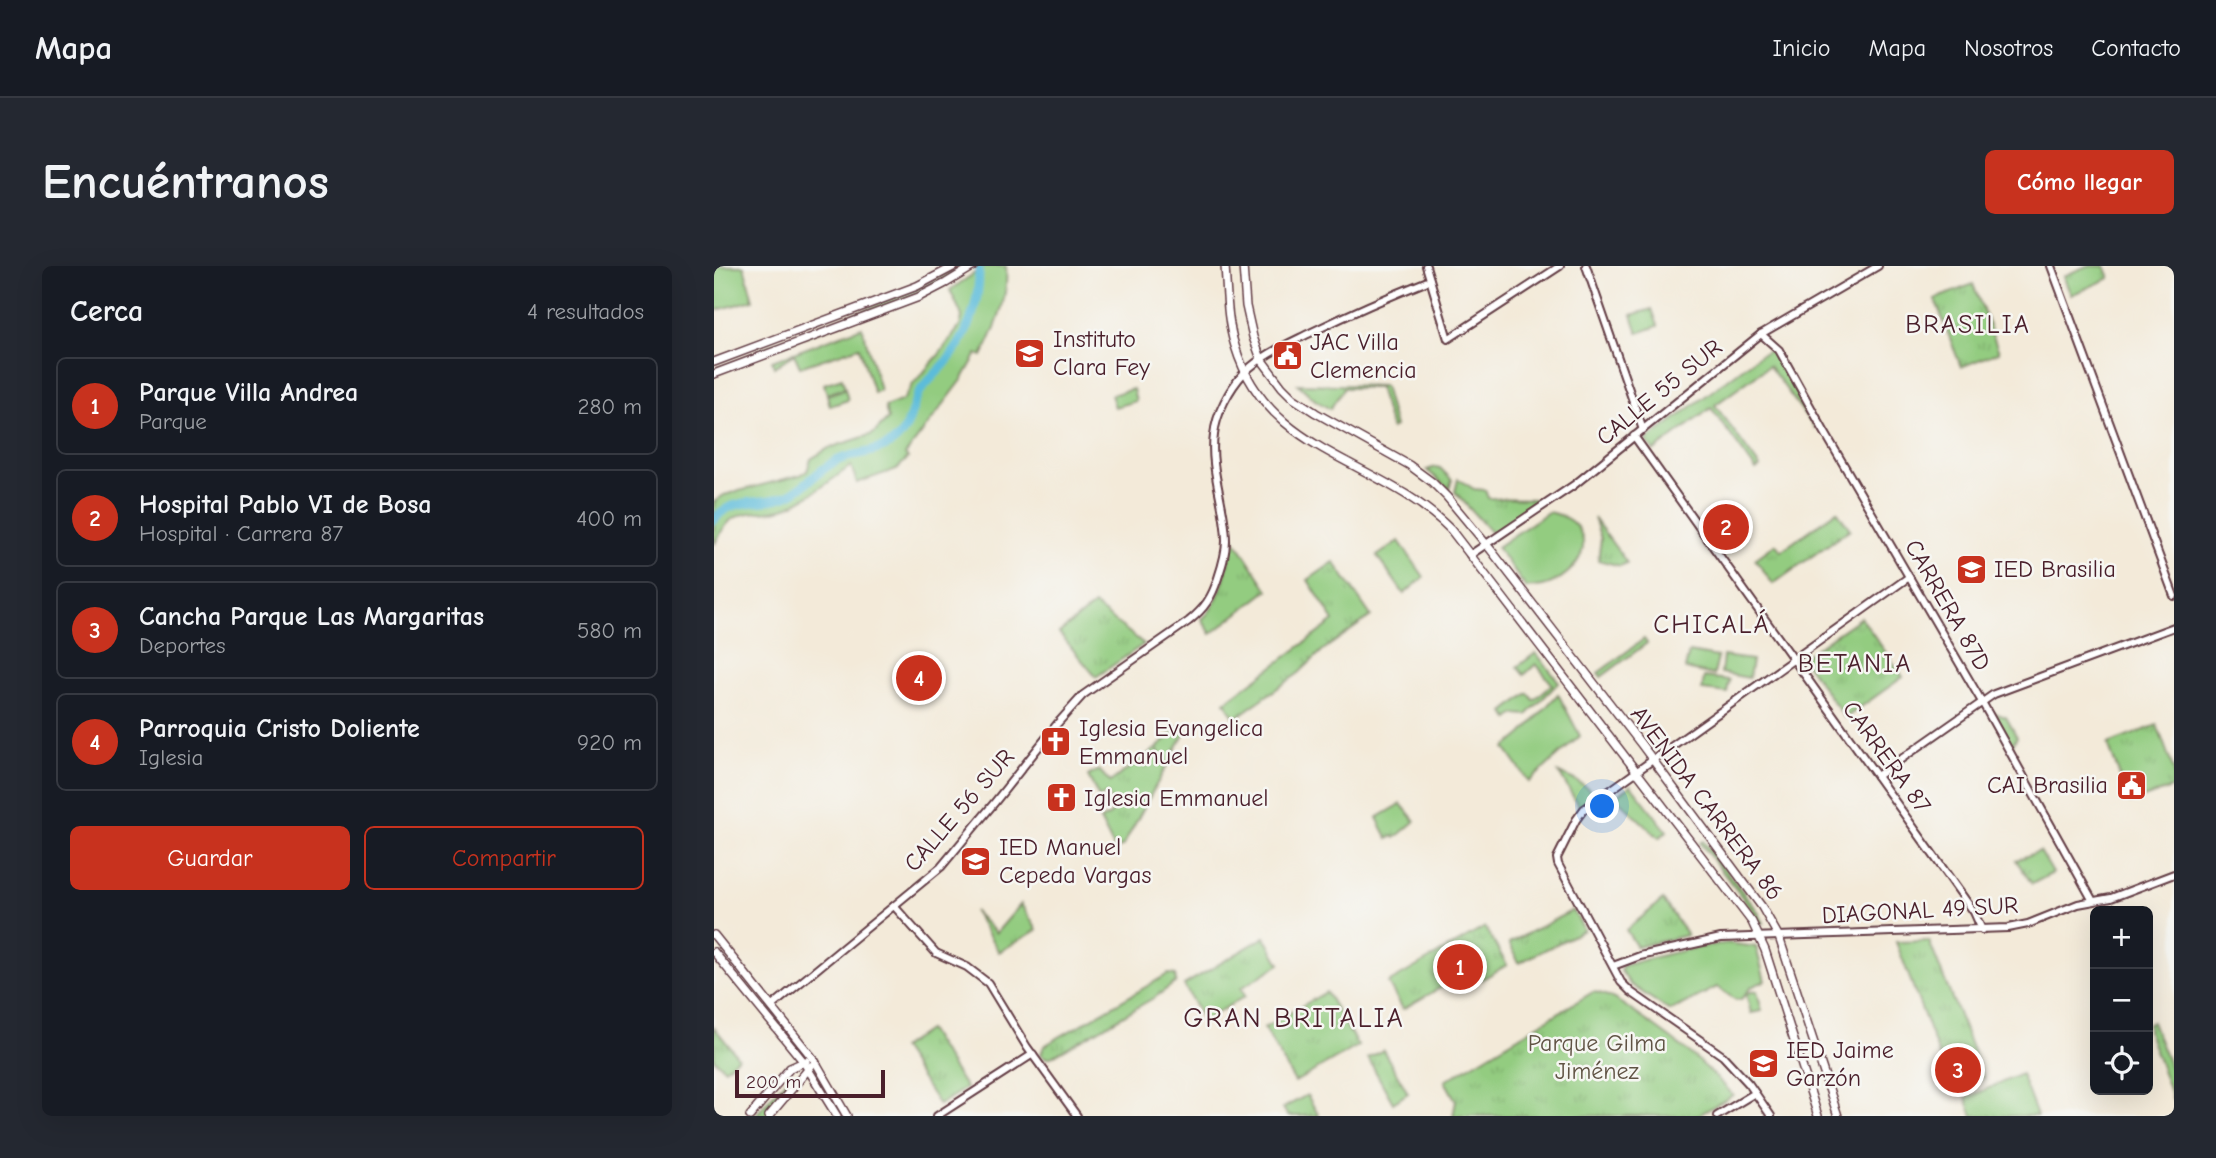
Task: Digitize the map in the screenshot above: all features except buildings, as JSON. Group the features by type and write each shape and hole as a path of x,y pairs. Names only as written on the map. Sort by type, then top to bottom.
{"main road":[{"path":"714,362 916,286 955,266"},
{"path":"714,374 909,301 937,289 974,266"},
{"name":"AVENIDA CARRERA 86","path":"1225,266 1231,330 1245,373 1270,409 1289,428 1419,502 1451,530 1752,922 1760,937 1818,1116"},
{"name":"AVENIDA CARRERA 86","path":"1243,266 1248,319 1261,359 1272,376 1293,398 1409,465 1432,482 1486,544 1653,760 1762,907 1779,937 1838,1116"},
{"path":"714,935 815,1061 847,1116"},
{"path":"714,953 803,1061 837,1116"},
{"path":"787,1072 793,1048"},
{"path":"750,1116 787,1072 803,1061 815,1061"},
{"path":"769,1116 815,1061"}],"street":[{"path":"1426,266 1448,339 1560,266"},
{"path":"1586,266 1643,429"},
{"name":"CALLE 55 SUR","path":"1470,555 1554,500 1761,334 1878,266"},
{"path":"2051,266 2174,597"},
{"name":"CALLE 56 SUR","path":"772,1006 922,884 951,856 1049,733 1083,695 1180,628 1205,607 1224,560 1226,530 1213,436 1224,404 1245,373 1261,359 1366,306 1430,279"},
{"name":"CARRERA 87D","path":"1761,334 1779,350 2093,901"},
{"name":"CARRERA 87","path":"1634,436 1974,912 1982,930"},
{"path":"1771,1116 1742,1075 1723,1056 1625,986 1557,862 1559,854 1580,813 1909,577"},
{"path":"1877,776 1982,702 2005,690 2174,627"},
{"name":"DIAGONAL 49 SUR","path":"1613,966 1632,958 1721,938 1982,930 2021,926 2078,904 2119,895 2174,874"},
{"path":"894,906 936,953 967,967 988,983 1077,1116"},
{"path":"937,1116 1033,1054"},
{"path":"1717,1116 1755,1093"}],"green space":[{"path":"714,266 744,266 753,300 714,311"},
{"path":"960,266 963,269 915,295 761,353 760,349 913,291"},
{"path":"985,266 1006,266 1005,290 997,324 982,356 977,354 962,380 905,455 908,458 897,469 857,483 851,466 790,505 776,511 736,517 722,530 714,545 714,502 724,495 800,475 807,471 811,459 829,448 873,434 888,419 885,407 903,400 960,326 962,317 950,290"},
{"path":"2087,266 2105,266 2110,278 2071,295 2063,276"},
{"path":"1973,284 1999,352 1961,367 1935,299"},
{"path":"1652,309 1658,326 1638,333 1632,315"},
{"path":"862,327 880,390 874,393 859,347 800,367 794,354 774,367 772,361"},
{"path":"1771,350 1814,427 1769,366 1715,405 1760,467 1756,470 1711,408 1654,451 1646,441 1760,355"},
{"path":"842,378 845,388 827,394 824,384"},
{"path":"1298,384 1384,386 1395,427 1391,429 1379,388 1344,388 1330,409 1315,400"},
{"path":"845,389 848,400 830,406 827,395"},
{"path":"1133,389 1136,401 1115,407 1111,395"},
{"path":"1440,468 1452,480 1449,489 1427,470"},
{"path":"1458,479 1474,489 1485,490 1488,498 1535,499 1535,504 1493,535 1455,492"},
{"path":"1837,511 1850,529 1773,584 1755,559 1776,544 1781,551"},
{"path":"1548,512 1563,516 1576,526 1582,536 1581,554 1570,571 1561,578 1543,586 1526,588 1497,547"},
{"path":"1594,518 1627,563 1620,566 1598,560 1601,539"},
{"path":"1233,537 1268,590 1211,634 1202,619 1220,592"},
{"path":"1399,541 1424,577 1404,594 1377,556"},
{"path":"1334,562 1371,616 1323,650 1299,673 1235,718 1225,702 1334,621 1308,580"},
{"path":"1094,605 1144,644 1096,677 1059,633"},
{"path":"1861,617 1903,677 1845,718 1802,658"},
{"path":"1644,639 1647,643 1601,677 1598,673"},
{"path":"1689,652 1718,657 1714,675 1685,669"},
{"path":"1536,653 1559,682 1527,715 1515,714 1509,719 1504,712 1528,693 1534,700 1552,684 1536,664 1524,675 1517,667"},
{"path":"1723,656 1752,660 1749,678 1721,673"},
{"path":"1704,677 1729,680 1727,693 1702,690"},
{"path":"1558,694 1580,736 1529,782 1505,748 1522,734"},
{"path":"1992,712 2006,717 2017,737 2011,747"},
{"path":"2157,725 2174,771 2174,787 2130,803 2108,744"},
{"path":"1180,726 1186,731 1166,767 1157,748"},
{"path":"1157,748 1166,767 1123,846 1115,850 1100,820 1110,815 1114,808 1107,794 1099,798 1088,776 1099,770 1110,782"},
{"path":"1559,773 1584,785 1595,797 1580,808"},
{"path":"1631,785 1667,831 1659,838 1615,797"},
{"path":"1401,804 1415,821 1395,838 1393,836 1388,839 1377,818"},
{"path":"1703,841 1757,910 1764,923 1760,923 1700,843"},
{"path":"2040,851 2053,873 2032,884 2016,860"},
{"path":"1663,900 1687,935 1637,947 1626,930"},
{"path":"1021,904 1037,930 999,952 974,911 996,933"},
{"path":"1573,910 1584,930 1519,963 1509,943"},
{"path":"1485,927 1507,965 1481,980 1474,969 1403,1009 1388,983"},
{"path":"1265,937 1280,964 1241,988 1245,996 1203,1021 1184,985"},
{"path":"1929,941 1984,1078 1953,1092 1896,942"},
{"path":"1728,943 1756,947 1765,981 1751,987 1746,993 1757,991 1762,1011 1751,1013 1746,994 1736,1000 1717,987 1670,1011 1630,984 1621,971 1622,966 1648,959"},
{"path":"1168,974 1175,975 1176,982 1157,996 1051,1057 1046,1058 1041,1054 1044,1046"},
{"path":"1326,992 1358,1046 1295,1082 1264,1028"},
{"name":"Parque Gilma Jiménez","path":"1593,992 1618,1002 1666,1035 1701,1063 1733,1095 1697,1116 1453,1116 1456,1101 1445,1081"},
{"path":"2153,1024 2174,1077 2173,1100 2153,1046"},
{"path":"714,1027 738,1057 725,1069 714,1059"},
{"path":"928,1030 966,1088 939,1105 901,1048"},
{"path":"1383,1050 1408,1093 1393,1103 1368,1058"},
{"path":"2021,1074 2037,1116 1973,1116 1966,1098"},
{"path":"789,1076 792,1078 765,1116 755,1116"},
{"path":"1307,1095 1319,1116 1288,1116 1283,1108"}],"waterway":[{"path":"714,520 721,512 738,504 788,495 836,461 885,447 900,436 919,393 953,354 966,331 975,306 979,266"}],"place":[{"name":"Instituto Clara Fey","path":"1030,353"},
{"name":"JAC Villa Clemencia","path":"1287,356"},
{"name":"Hospital Pablo VI de Bosa","path":"1726,527"},
{"name":"IED Brasilia","path":"1971,569"},
{"name":"Parroquia Cristo Doliente","path":"919,678"},
{"name":"Iglesia Evangelica Emmanuel","path":"1056,742"},
{"name":"CAI Brasilia","path":"2131,785"},
{"name":"Iglesia Emmanuel","path":"1061,798"},
{"name":"IED Manuel Cepeda Vargas","path":"976,861"},
{"name":"Parque Villa Andrea","path":"1460,967"},
{"name":"IED Jaime Garzón","path":"1763,1064"},
{"name":"Cancha Parque Las Margaritas","path":"1958,1070"}],"district":[{"name":"BRASILIA","path":"1968,325"},
{"name":"CHICALÁ","path":"1712,625"},
{"name":"BETANIA","path":"1855,664"},
{"name":"GRAN BRITALIA","path":"1294,1018"}]}
